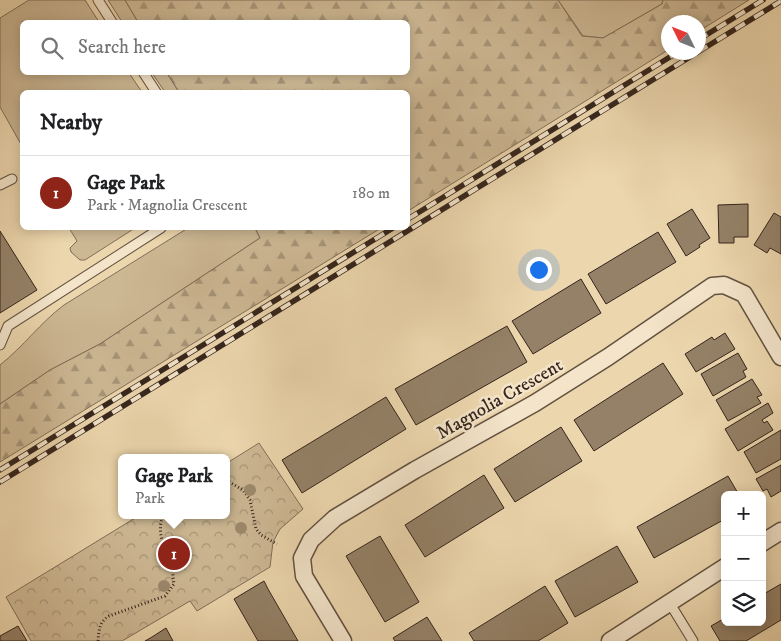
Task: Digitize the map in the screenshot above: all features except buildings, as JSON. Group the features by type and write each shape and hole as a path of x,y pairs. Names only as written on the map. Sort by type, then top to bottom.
{"street":[{"name":"Magnolia Crescent","path":"343,641 304,576 302,558 311,540 335,518 415,470 535,403 608,357 712,286 724,285 744,294 781,357"},
{"path":"766,540 781,531"},
{"path":"610,641 721,569"}],"lane":[{"path":"98,0 111,20"},
{"path":"146,75 155,90"},
{"path":"0,185 12,179"},
{"path":"0,345 8,326 158,230"},
{"path":"669,602 693,641"}],"path":[{"path":"230,482 243,490 250,500 256,529 261,535 277,544"},
{"path":"98,641 100,625 103,620 109,616 165,596 174,584 172,567 161,541 160,528 162,519"}],"green space":[{"path":"29,0 85,0 98,20 20,20 20,75 130,75 141,90 20,90 20,142 0,107 0,18"},
{"path":"108,0 125,0 137,20 121,20"},
{"path":"125,0 558,0 582,36 603,38 662,4 663,0 749,0 706,27 706,15 661,15 661,54 410,210 410,90 178,90 168,75 410,75 410,20 137,20"},
{"path":"558,0 663,0 662,4 603,38 583,36"},
{"path":"153,75 168,75 178,90 164,90"},
{"path":"70,230 132,230 85,260 80,260 71,252 70,248 77,241"},
{"path":"185,230 256,230 260,238 100,344 50,370 0,404 0,365 64,305"},
{"path":"256,230 378,230 0,462 0,404 50,370 100,344 260,238"},
{"path":"259,443 303,509 280,529 273,542 270,567 197,611 190,601 122,641 31,641 6,597 133,519 230,519 230,461"}],"railway":[{"path":"706,35 763,0"},
{"path":"706,47 781,1"},
{"path":"410,218 665,60"},
{"path":"410,229 685,60"},
{"path":"0,470 390,230"},
{"path":"0,482 409,230"}],"place":[{"name":"Gage Park","path":"174,554"}]}
